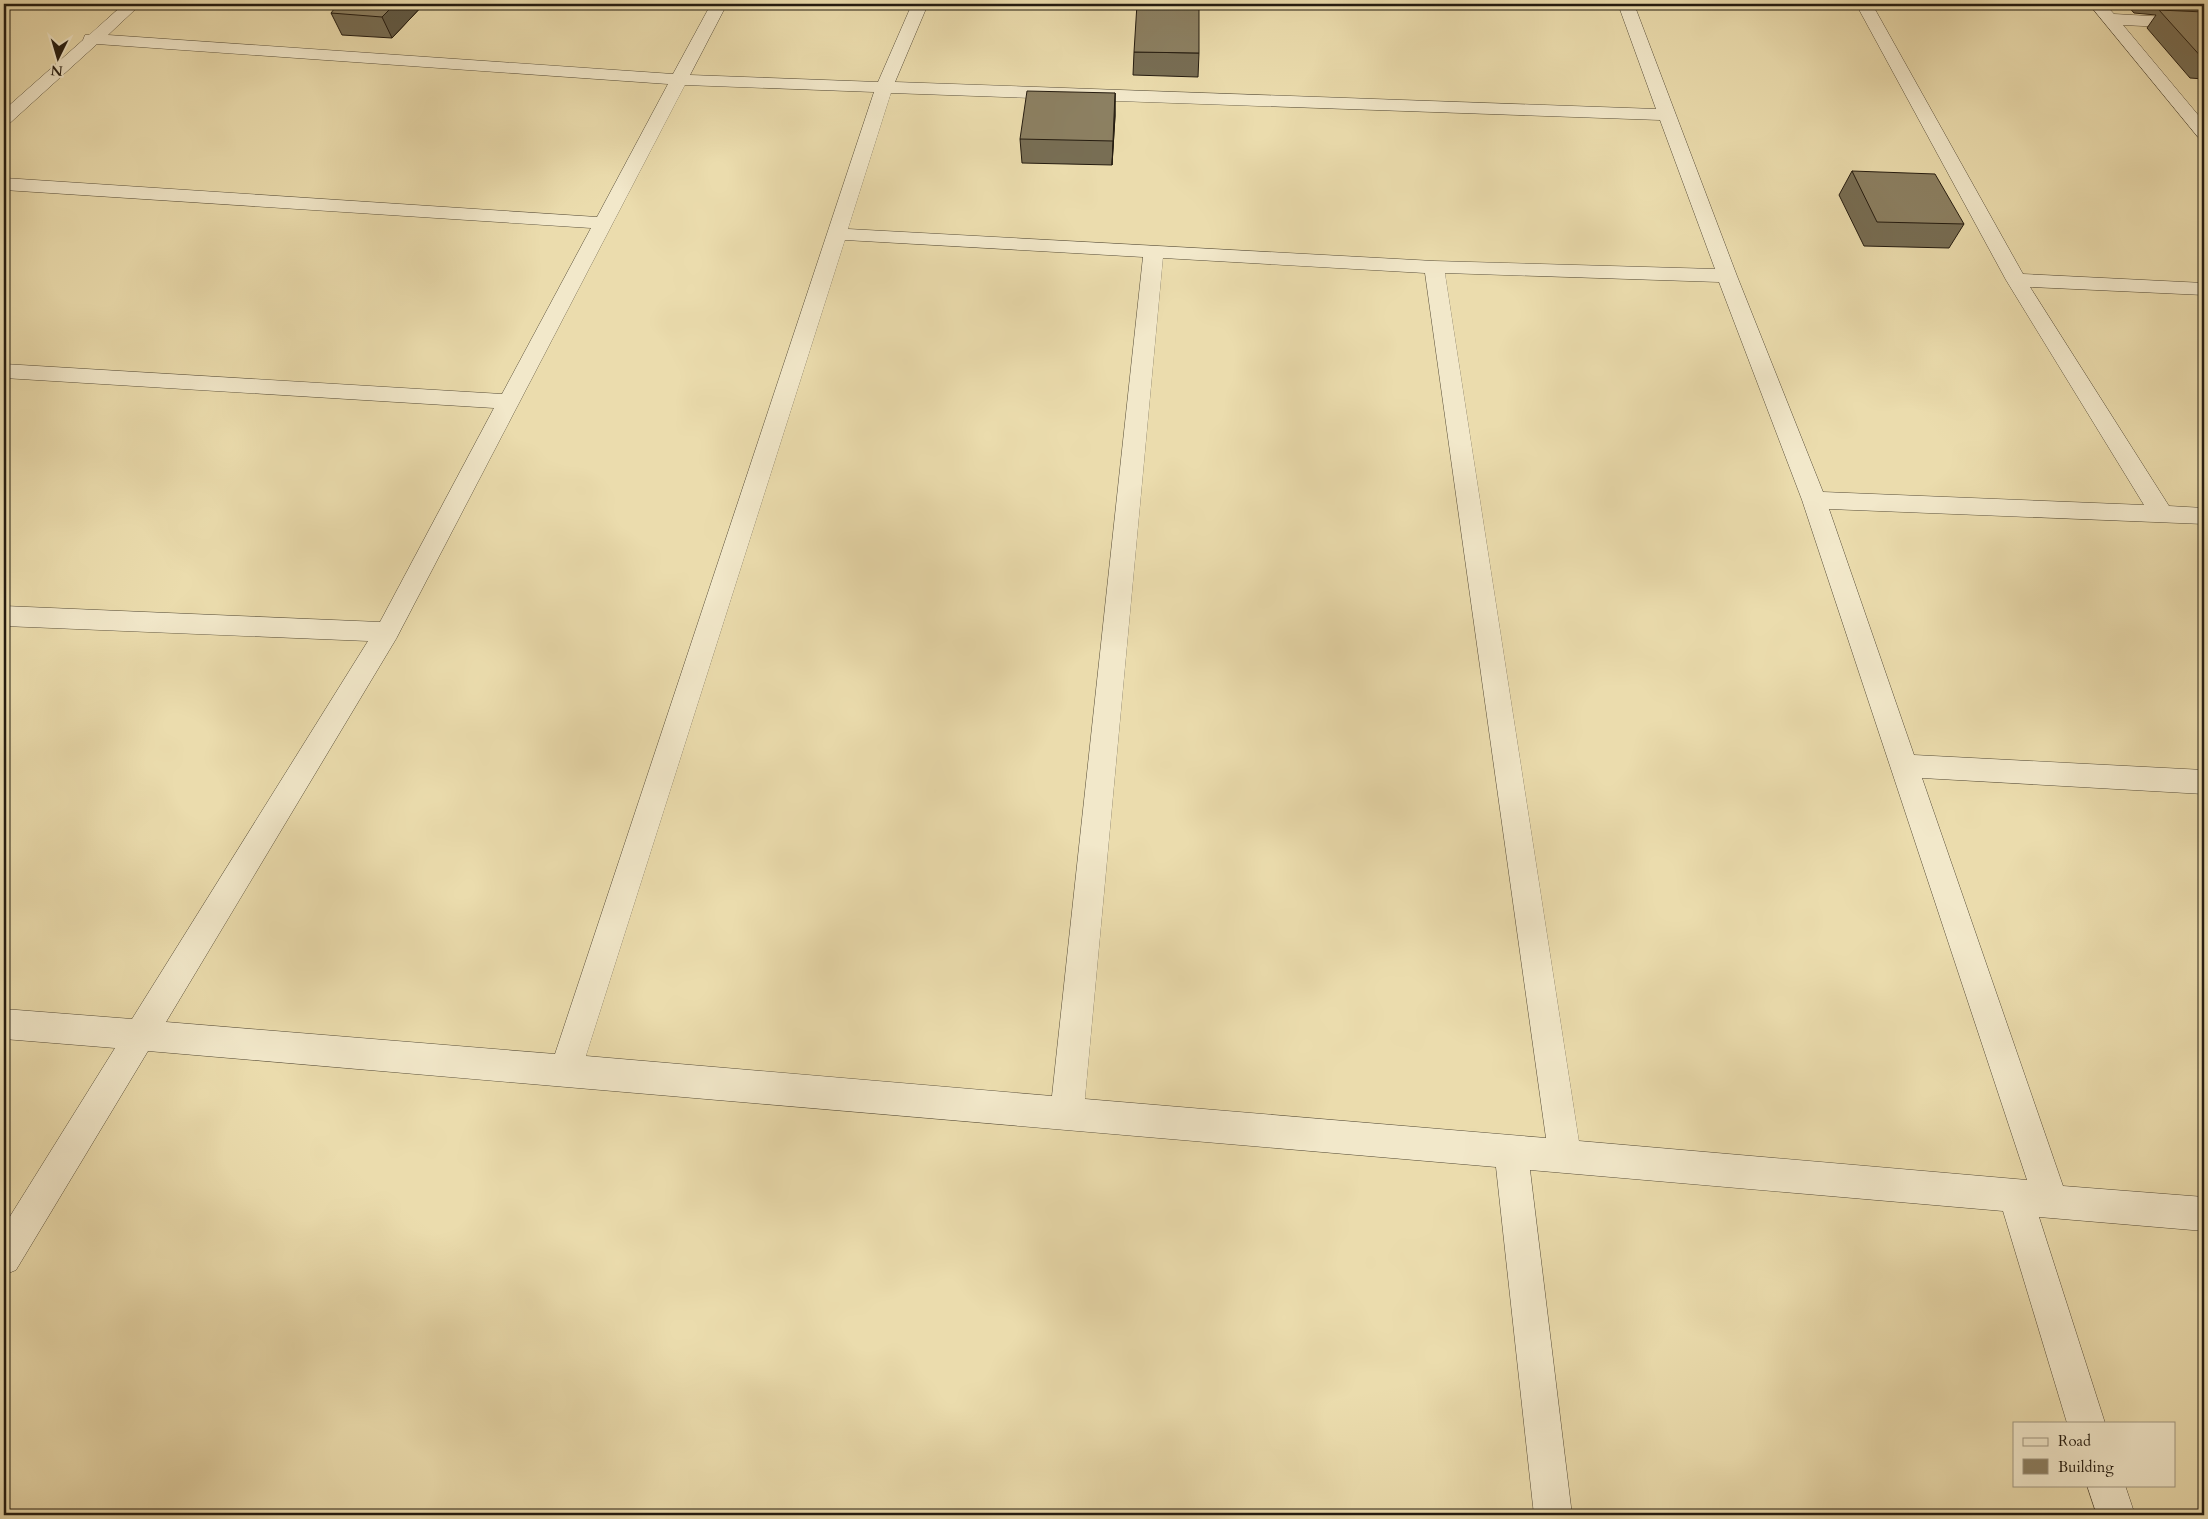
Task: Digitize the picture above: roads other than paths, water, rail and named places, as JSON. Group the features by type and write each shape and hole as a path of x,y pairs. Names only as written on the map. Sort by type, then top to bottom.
{"street":[{"path":"4,119 91,39 133,4"},
{"path":"4,1258 387,632 718,4"},
{"path":"566,1070 884,88 920,4"},
{"path":"1626,4 1727,276 1814,500 2052,1202"},
{"path":"1864,4 2016,280 2162,514"},
{"path":"2097,4 2204,133"},
{"path":"2109,19 2204,24"},
{"path":"91,39 678,80 1666,115"},
{"path":"4,184 603,223"},
{"path":"837,234 1434,267 1727,276"},
{"path":"1067,1113 1154,251"},
{"path":"1434,267 1564,1156"},
{"path":"2016,280 2204,289"},
{"path":"4,371 508,402"},
{"path":"1814,500 2204,516"},
{"path":"4,616 387,632"},
{"path":"1903,766 2204,782"},
{"path":"4,1024 1067,1113 2015,1195 2052,1202 2204,1214"},
{"path":"1511,1152 1553,1515"},
{"path":"2015,1195 2086,1422"},
{"path":"2106,1486 2116,1515"}]}
